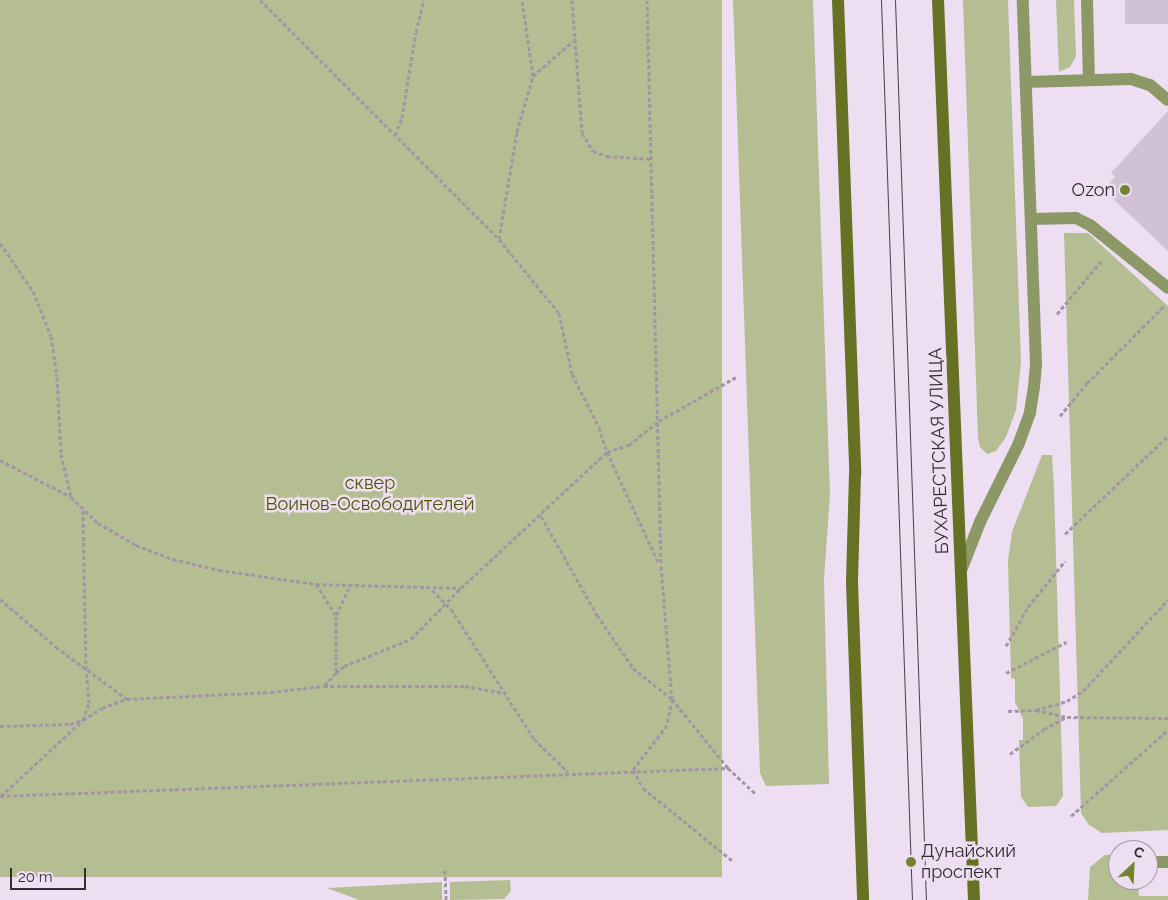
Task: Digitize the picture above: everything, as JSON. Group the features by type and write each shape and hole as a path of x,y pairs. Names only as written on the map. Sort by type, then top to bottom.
{"main road":[{"path":"838,0 855,474 852,582 863,900"},
{"name":"БУХАРЕСТСКАЯ УЛИЦА","path":"938,0 974,900"}],"street":[{"path":"962,568 1030,412 1036,363 1023,0"},
{"path":"1087,0 1089,80"},
{"path":"1026,82 1141,81 1168,100"},
{"path":"1031,219 1076,218 1090,225 1168,288"}],"path":[{"path":"260,0 499,239 559,313 572,374 599,427 607,452 661,566"},
{"path":"396,136 402,118 416,32 424,0"},
{"path":"499,239 517,132 533,76 522,0"},
{"path":"572,0 582,133 593,151 607,156 652,159"},
{"path":"632,770 667,725 672,699 661,566 659,421 647,0"},
{"path":"533,76 574,41"},
{"path":"0,243 33,290 51,336 57,376 61,454 71,497"},
{"path":"1057,314 1114,246"},
{"path":"1060,416 1087,383 1168,302"},
{"path":"324,686 344,666 412,639 461,588 541,516 607,452 629,444 659,421 736,377"},
{"path":"1065,534 1168,436"},
{"path":"0,460 71,497 98,523 136,545 173,559 219,570 316,584 351,584 432,590 461,588"},
{"path":"83,509 86,670 89,704 83,720"},
{"path":"541,516 598,615 633,668 672,699 728,768 755,793"},
{"path":"1006,646 1028,607 1065,561"},
{"path":"316,584 336,616"},
{"path":"336,673 336,616 351,584"},
{"path":"432,590 446,603 534,739 568,773"},
{"path":"0,599 86,670 127,699"},
{"path":"1008,711 1036,710 1067,701 1083,691 1168,600"},
{"path":"1006,673 1066,642"},
{"path":"0,796 83,720 102,708 127,699 272,692 324,686 465,686 503,693"},
{"path":"1036,710 1067,717 1168,718"},
{"path":"1010,754 1044,729 1067,717"},
{"path":"0,726 70,724 83,720"},
{"path":"1072,816 1168,730"},
{"path":"0,796 632,770 728,768"},
{"path":"632,770 643,788 734,862"},
{"path":"445,870 446,900"}],"green space":[{"name":"сквер Воинов-Освободителей","path":"0,0 722,0 722,877 0,877"},
{"path":"733,0 813,0 830,494 824,579 829,784 766,786 760,773"},
{"path":"963,0 1008,0 1021,362 1016,410 1006,437 996,451 987,454 980,447 978,438"},
{"path":"1056,0 1074,0 1076,56 1070,67 1059,72"},
{"path":"1064,233 1088,233 1168,306 1168,830 1102,833 1089,825 1081,813"},
{"path":"1042,455 1052,455 1063,796 1056,806 1028,807 1021,797 1019,740 1023,740 1023,719 1015,702 1015,679 1011,678 1008,561 1012,532"},
{"path":"1108,855 1108,890 1139,890 1139,896 1168,896 1168,900 1088,900 1090,867"},
{"path":"510,880 511,891 504,899 450,900 450,882"},
{"path":"442,882 442,900 359,900 327,888"}],"building":[{"path":"1125,0 1168,0 1168,24 1125,24"},
{"path":"1168,111 1168,251 1112,198 1115,195 1106,187 1115,177 1111,173"}],"tram line":[{"path":"881,0 912,900"},
{"path":"895,0 926,900"}],"place":[{"name":"Ozon","path":"1125,190"},
{"name":"Дунайский проспект","path":"911,862"}]}
